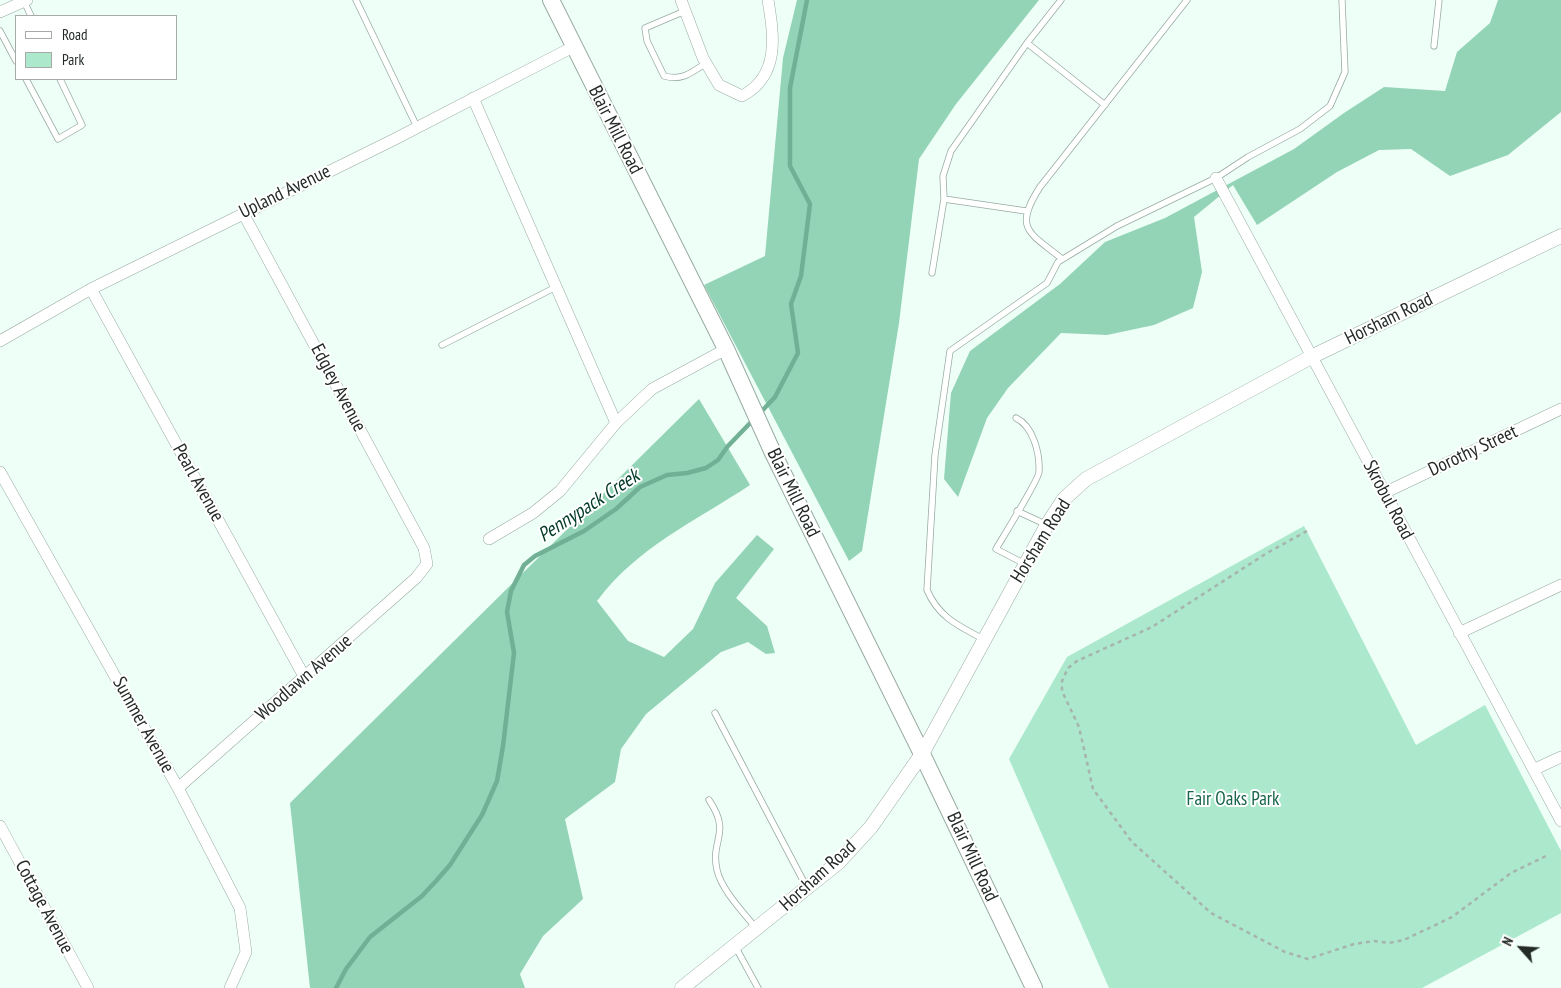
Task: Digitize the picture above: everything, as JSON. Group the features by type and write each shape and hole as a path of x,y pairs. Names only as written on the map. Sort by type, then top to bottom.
{"main road":[{"name":"Blair Mill Road","path":"551,0 726,349 773,452 922,754 1034,988"}],"street":[{"path":"683,5 704,61 718,86 742,96 753,90 767,69 773,51 774,35 768,0"},
{"path":"6,7 26,1"},
{"name":"Upland Avenue","path":"0,341 91,289 573,47"},
{"path":"472,98 616,423"},
{"name":"Skrobul Road","path":"1216,178 1460,634 1535,769 1561,821"},
{"name":"Edgley Avenue","path":"243,213 424,548 427,564"},
{"name":"Horsham Road","path":"684,987 839,862 871,827 922,754 1047,525 1064,499 1086,479 1311,357 1561,236"},
{"name":"Pearl Avenue","path":"91,289 305,678"},
{"path":"489,539 533,513 560,491 616,423 652,389 726,349"},
{"name":"Dorothy Street","path":"1384,493 1561,409"},
{"name":"Summer Avenue","path":"0,472 178,788 240,908 246,952 230,988"},
{"name":"Woodlawn Avenue","path":"178,788 305,678 416,578 427,564"},
{"path":"1460,634 1561,585"},
{"path":"1535,769 1561,757"},
{"name":"Cottage Avenue","path":"0,826 88,988"}],"lane":[{"path":"356,0 417,127"},
{"path":"932,273 944,199 944,176 951,151 1028,42 1061,0"},
{"path":"1062,259 1030,233 1026,210 1040,186 1187,0"},
{"path":"985,640 942,615 932,603 927,590 935,455 950,351 1048,283 1058,262 1062,259 1117,226 1216,178 1248,157 1300,129 1330,106 1345,72 1342,0"},
{"path":"1434,46 1439,0"},
{"path":"26,1 31,15"},
{"path":"683,5 645,28 647,41 664,76 676,79 693,72 704,61"},
{"path":"0,31 15,59"},
{"path":"1028,42 1105,105"},
{"path":"27,80 58,139 82,126 60,80"},
{"path":"944,199 1026,210"},
{"path":"442,345 556,287"},
{"path":"1016,418 1026,423 1033,439 1039,473 996,549 1025,564"},
{"path":"1017,511 1047,525"},
{"path":"715,713 808,888"},
{"path":"709,800 719,815 721,827 716,863 717,872 733,900 757,929"},
{"path":"735,946 758,988"}],"path":[{"path":"1307,531 1267,553 1152,627 1077,661 1068,668 1062,681 1062,691 1079,727 1093,789 1132,842 1211,914 1286,952 1308,959 1354,944 1374,941 1389,943 1404,940 1452,917 1511,873 1548,855"}],"green space":[{"path":"797,0 1039,0 956,104 919,159 899,323 862,551 849,561 704,285 765,256 783,58"},
{"path":"1498,0 1561,0 1561,112 1508,155 1450,176 1411,149 1379,150 1337,172 1257,225 1233,185 1194,217 1202,272 1193,308 1154,325 1107,335 1061,333 1008,388 987,418 958,497 944,479 951,393 970,351 1060,284 1105,242 1165,218 1294,149 1384,87 1445,91 1457,52 1490,23"},
{"path":"699,399 750,485 688,523 649,550 630,565 597,601 628,641 664,657 693,629 715,583 757,535 774,549 736,598 767,626 775,653 766,654 748,642 721,652 646,714 621,749 615,782 565,819 583,899 543,936 520,974 525,988 310,988 290,803"},
{"name":"Fair Oaks Park","path":"1304,526 1416,745 1485,705 1561,851 1561,913 1422,988 1109,988 1009,759 1067,657"}],"waterway":[{"name":"Pennypack Creek","path":"760,413 775,397 798,353 791,304 801,276 810,204 790,166 790,88 807,0"},
{"name":"Pennypack Creek","path":"336,988 346,969 370,937 422,896 450,865 482,815 497,781 503,746 514,653 507,612 511,591 524,565 535,556 584,531 616,509 640,487 667,475 687,473 706,468 718,460 728,446 755,418"}]}
